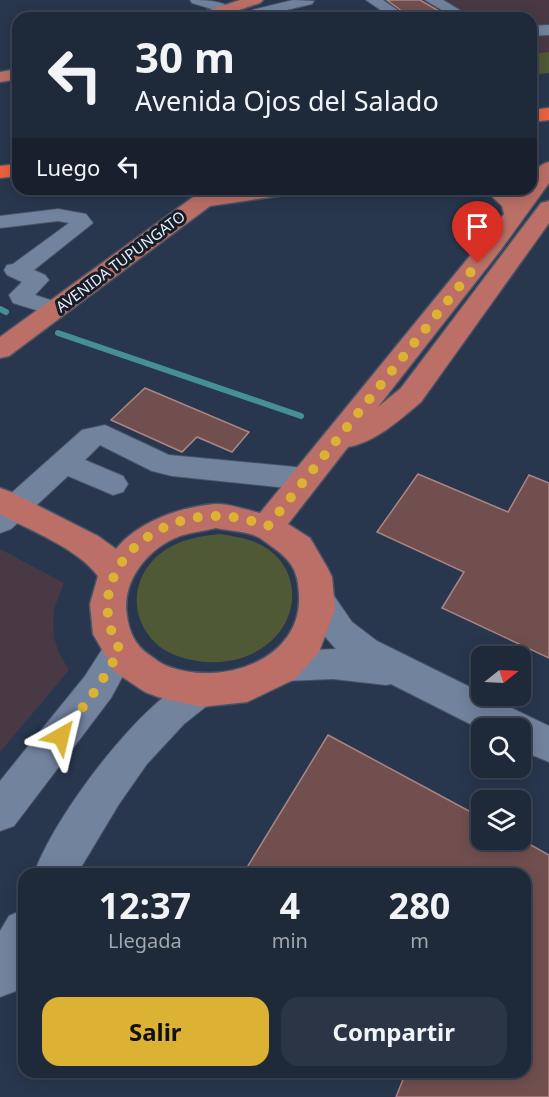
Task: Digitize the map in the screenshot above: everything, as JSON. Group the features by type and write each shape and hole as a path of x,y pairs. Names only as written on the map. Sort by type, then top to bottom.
{"main road":[{"path":"218,12 225,9 256,6"},
{"path":"537,185 549,168"},
{"name":"AVENIDA TUPUNGATO","path":"5,340 55,309 204,200 241,195"},
{"path":"502,195 512,204 515,215"},
{"path":"268,526 529,195"},
{"path":"315,468 351,436 389,414 411,395 547,212"},
{"path":"5,510 94,550 115,573"},
{"path":"199,517 234,517 268,526 283,534 307,558 319,587 320,603 310,636 285,666 246,685 223,690 200,690 175,686 153,678 120,650 113,637 106,611 108,592 115,573 135,546 164,527 199,517"}],"street":[{"path":"197,0 225,9"},
{"path":"267,0 281,7"},
{"path":"373,0 392,12"},
{"path":"432,0 455,12"},
{"path":"256,6 281,7 307,1"},
{"path":"0,222 58,214 79,218 82,223 9,267"},
{"path":"9,267 37,280 21,295 21,298 55,309"},
{"path":"5,510 98,434 105,435 162,464 172,466 315,468"},
{"path":"64,462 113,484"},
{"path":"320,603 329,622 340,634 379,663 495,718"},
{"path":"0,812 98,687 120,650"},
{"path":"285,666 333,663 404,673"},
{"path":"58,868 119,769 167,716 200,690"},
{"path":"531,736 549,745"},
{"path":"0,975 18,942"}],"shaded area":[{"path":"367,0 549,0 549,52 537,53 537,12 385,12"},
{"path":"0,549 64,583 54,609 53,624 54,638 59,653 69,670 0,752"}],"green space":[{"path":"549,52 549,73 537,74 537,53"},
{"path":"220,534 257,543 280,560 291,586 292,600 289,613 274,638 254,653 228,661 210,662 180,657 159,646 142,625 138,612 138,587 150,563 172,546 190,539"}],"building":[{"path":"387,0 420,0 441,12 403,12"},
{"path":"145,388 249,432 232,452 197,437 182,452 111,420"},
{"path":"418,474 508,512 529,475 549,483 549,658 531,650 531,646 523,646 442,608 464,572 377,532"},
{"path":"328,735 471,812 471,850 531,850 531,845 549,855 549,1097 396,1097 404,1078 531,1078 531,868 247,868"}],"waterway":[{"path":"0,309 6,312"},
{"path":"58,333 301,416"}],"route":[{"path":"61,736 98,687 120,650 109,624 106,611 107,598 115,573 135,546 164,527 199,517 234,517 268,526 478,263"}]}
